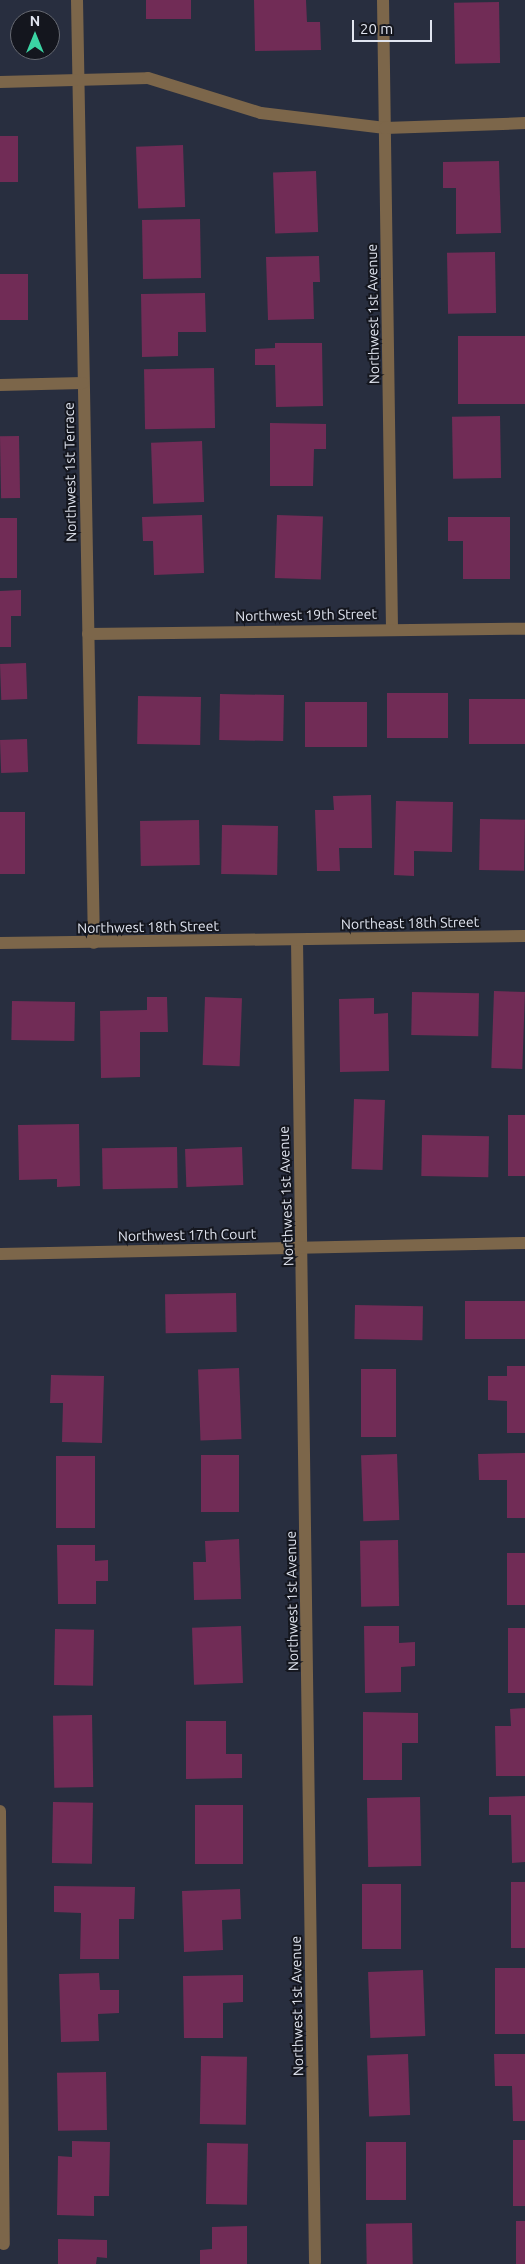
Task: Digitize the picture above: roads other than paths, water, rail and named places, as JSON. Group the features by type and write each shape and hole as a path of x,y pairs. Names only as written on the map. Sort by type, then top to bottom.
{"street":[{"name":"Northwest 1st Terrace","path":"77,0 80,81 83,383 94,943"},
{"name":"Northwest 1st Avenue","path":"383,0 392,628"},
{"path":"0,82 148,78 261,113 386,128 525,123"},
{"path":"0,385 83,383"},
{"name":"Northwest 19th Street","path":"88,634 392,628 525,629"},
{"name":"Northeast 18th Street","path":"296,940 525,936"},
{"name":"Northwest 1st Avenue","path":"296,940 303,1248 315,2262"},
{"name":"Northwest 18th Street","path":"0,943 296,940"},
{"name":"Northwest 17th Court","path":"0,1254 525,1242"},
{"path":"0,1810 4,2244"}]}
